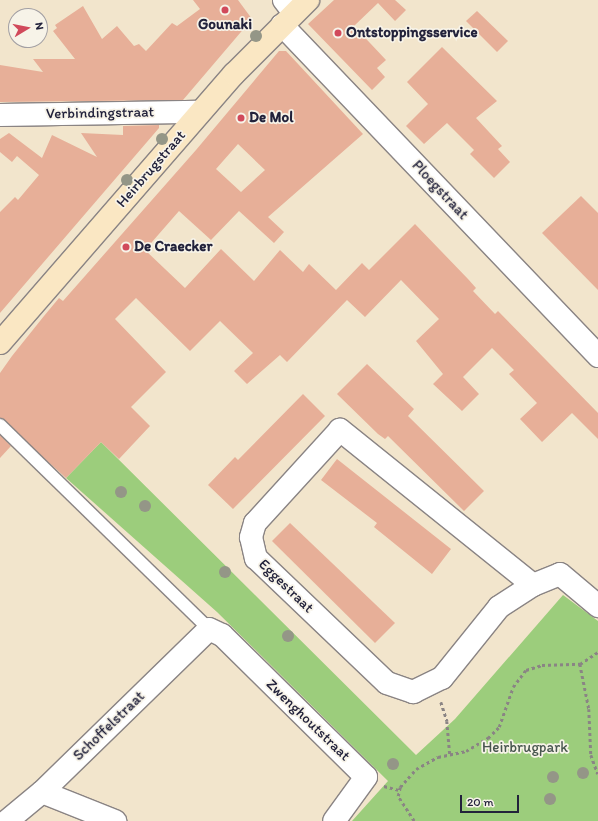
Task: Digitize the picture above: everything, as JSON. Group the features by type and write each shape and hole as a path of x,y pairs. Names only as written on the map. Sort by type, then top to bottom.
{"street":[{"name":"Heirbrugstraat","path":"0,343 200,112 292,9"},
{"name":"Ploegstraat","path":"292,9 598,356"},
{"name":"Verbindingstraat","path":"0,115 200,112"},
{"name":"Eggestraat","path":"533,586 340,430 255,523 251,537 256,558 387,683 413,692 434,684 499,607 533,586 560,574 598,606"},
{"name":"Schoffelstraat","path":"7,821 42,792 209,629"},
{"name":"Zwenghoutstraat","path":"209,629 222,635 366,777 334,821"},
{"path":"42,792 115,821"}],"lane":[{"path":"0,425 209,629"}],"path":[{"path":"414,821 400,804 400,787 416,768 450,754 478,745 499,727 513,687 526,670 542,665 580,664 598,652"},
{"path":"580,664 589,709 591,755 598,774"},
{"path":"434,684 447,721 450,754"}],"green space":[{"name":"Heirbrugpark","path":"101,442 416,755 455,719 563,595 598,621 598,821 352,821 388,781 217,612 66,478"}],"building":[{"path":"193,0 238,0 252,19 183,100 0,102 0,65 43,72 33,59 75,59 53,31 57,28 55,25 83,6 102,39 117,26 134,46 139,44 146,51 172,23 177,26 200,9"},
{"path":"334,0 395,0 406,10 395,21 378,3 354,26 386,60 377,68 385,77 372,90 308,24"},
{"path":"477,11 508,41 497,52 466,21"},
{"path":"442,47 497,101 476,118 502,146 498,149 510,162 494,178 470,154 474,150 447,123 424,144 406,126 428,104 407,82"},
{"path":"279,51 286,51 363,134 268,217 284,232 274,243 239,211 211,240 179,211 145,250 185,288 221,249 254,281 280,250 303,272 309,264 336,290 362,263 369,270 415,224 476,288 473,291 495,314 498,311 598,413 598,439 572,413 542,442 520,419 537,403 509,374 514,370 492,348 463,377 479,394 462,411 433,384 443,374 416,341 439,319 401,280 365,317 347,300 287,362 280,355 247,384 234,371 253,353 220,321 190,351 136,298 115,319 166,372 131,407 150,426 119,459 101,442 66,478 0,418 0,373 59,298 63,301 196,150","holes":["238,144 265,170 241,192 216,169"]},
{"path":"159,125 159,128 0,313 0,212 15,197 18,200 39,175 17,156 12,162 0,152 0,139 9,133 42,158 52,135 97,157 81,133 123,135 123,126"},
{"path":"581,196 598,213 598,290 542,233"},
{"path":"367,364 414,409 408,416 484,491 464,511 388,436 385,439 378,434 337,394"},
{"path":"303,394 325,416 233,509 208,485 235,457 238,460"},
{"path":"0,435 11,446 0,458"},
{"path":"337,459 451,549 432,574 374,527 377,523 321,480"},
{"path":"290,523 395,623 375,643 272,541"}],"place":[{"name":"Gounaki","path":"225,10"},
{"name":"Ontstoppingsservice","path":"338,33"},
{"name":"De Mol","path":"241,118"},
{"name":"De Craecker","path":"126,247"}]}
